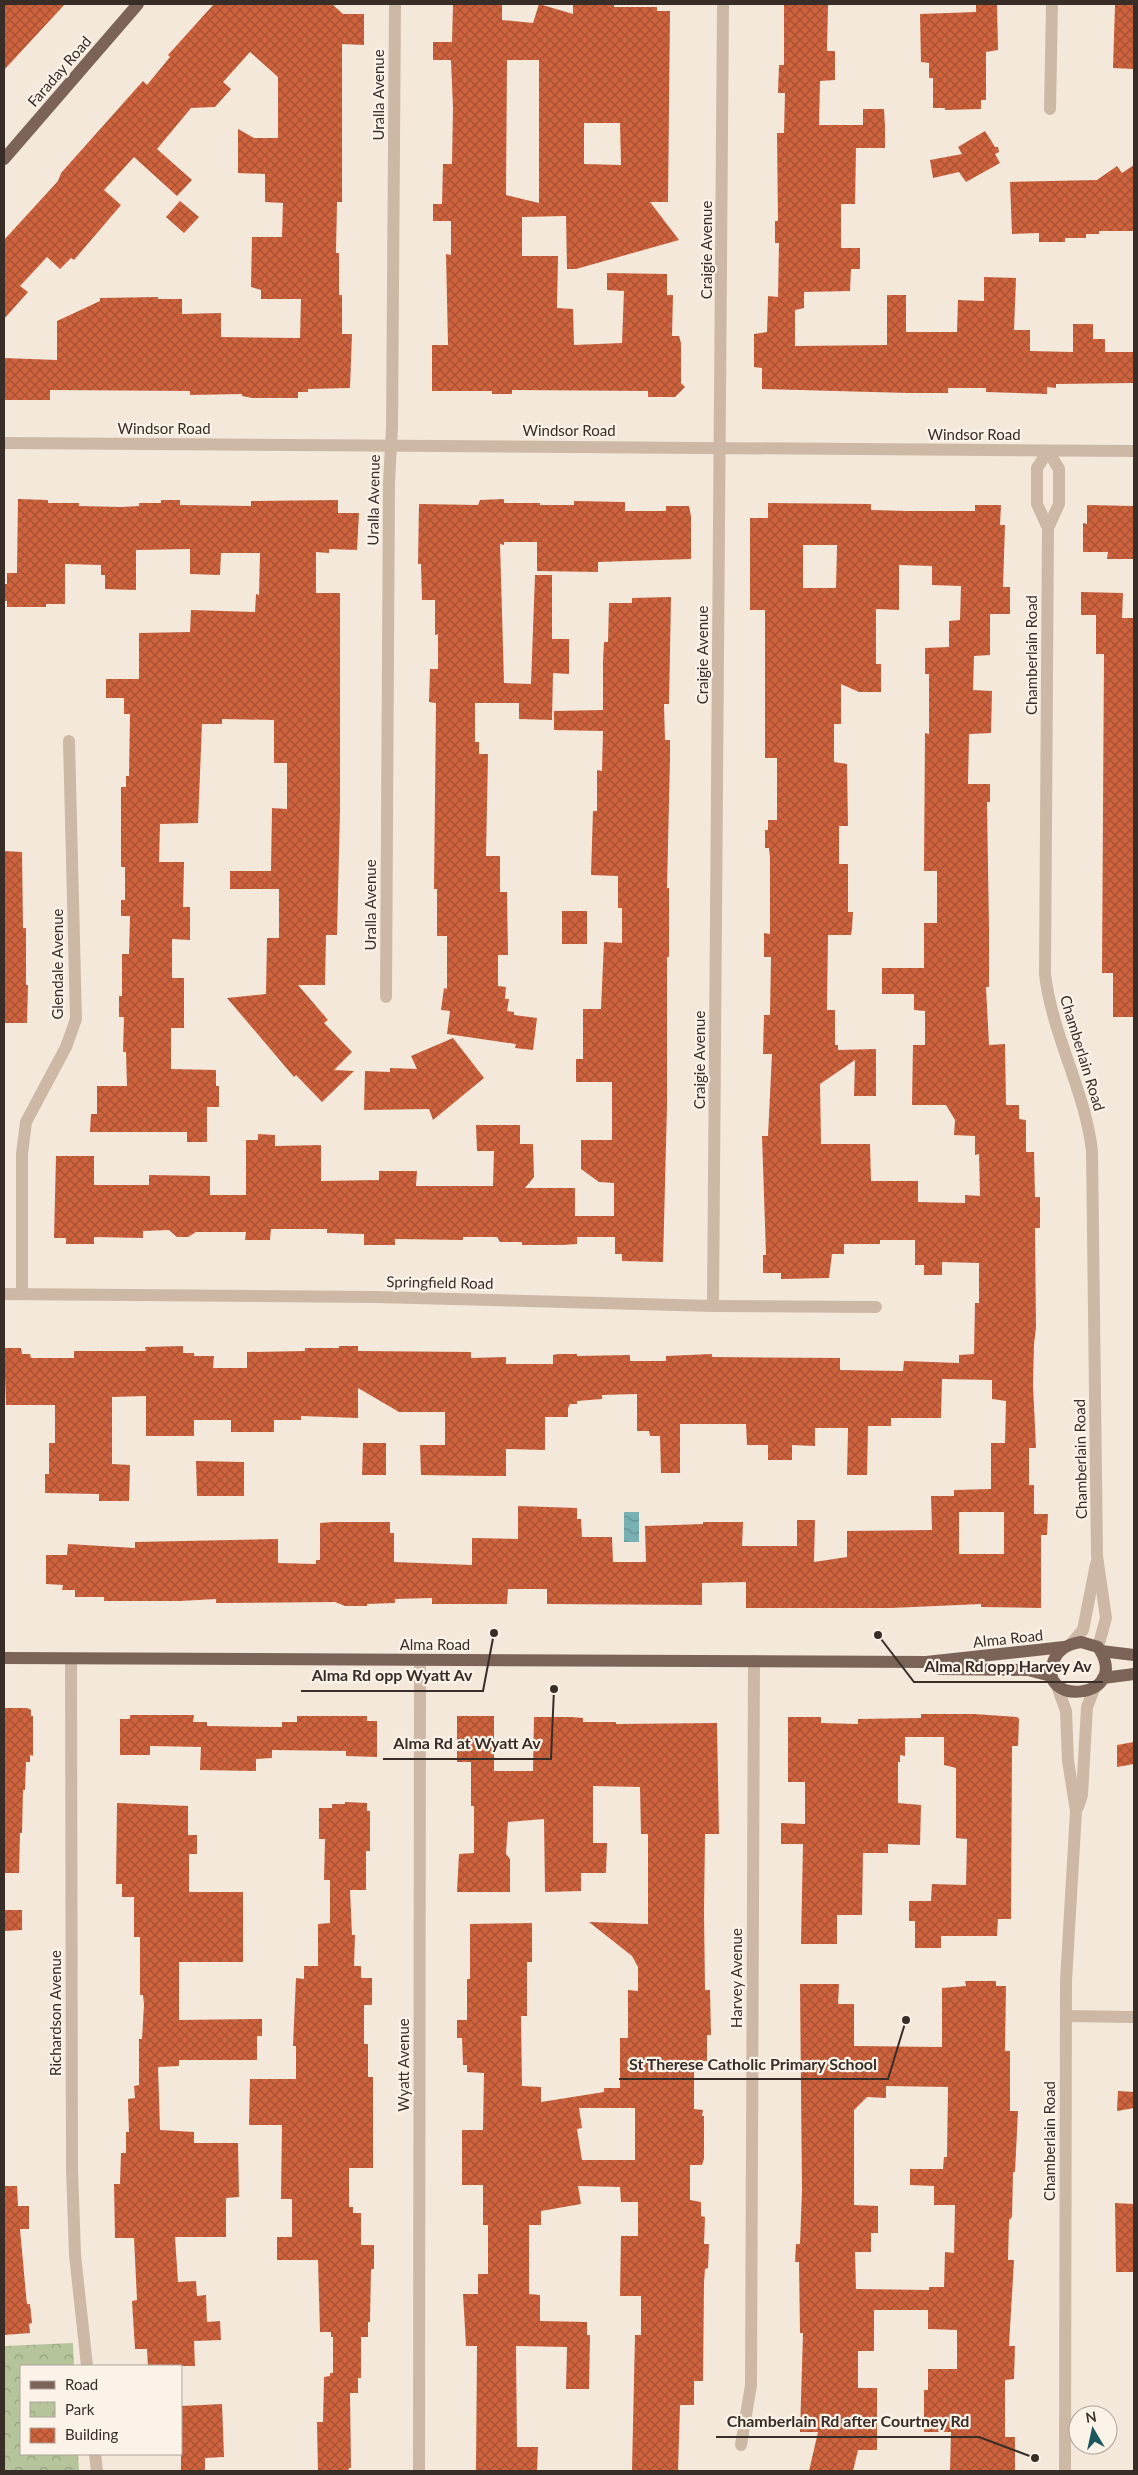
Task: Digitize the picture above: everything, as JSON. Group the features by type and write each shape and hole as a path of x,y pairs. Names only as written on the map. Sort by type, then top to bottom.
{"main road":[{"name":"Faraday Road","path":"4,159 138,4"},
{"path":"1100,1649 1106,1667 1103,1678 1094,1688 1082,1693 1065,1691 1054,1681 1053,1662 1058,1652 1068,1645 1081,1642 1100,1649 1134,1655"},
{"name":"Alma Road","path":"4,1658 926,1662 1068,1645"},
{"name":"Alma Road","path":"926,1662 940,1669 1028,1670 1054,1681"},
{"path":"1103,1678 1134,1674"}],"street":[{"name":"Uralla Avenue","path":"386,997 395,4"},
{"name":"Craigie Avenue","path":"713,1306 723,4"},
{"path":"1050,109 1052,4"},
{"name":"Windsor Road","path":"4,443 1134,451"},
{"name":"Chamberlain Road","path":"1048,528 1037,504 1037,468 1048,451 1059,469 1059,504 1048,528 1045,974 1051,1009 1087,1119 1092,1151 1097,1556 1106,1618 1100,1649"},
{"name":"Glendale Avenue","path":"22,1294 22,1154 26,1122 66,1047 76,1019 69,741"},
{"name":"Springfield Road","path":"4,1294 376,1297 713,1306 876,1307"},
{"name":"Chamberlain Road","path":"1068,1645 1083,1630 1097,1556"},
{"name":"Richardson Avenue","path":"71,1659 72,2188 75,2255 87,2365"},
{"name":"Wyatt Avenue","path":"419,2471 420,1660"},
{"name":"Harvey Avenue","path":"741,2444 751,2385 754,1662"},
{"name":"Chamberlain Road","path":"1054,1681 1066,1711 1068,1761 1076,1812 1066,2016 1065,2471"},
{"name":"Chamberlain Road","path":"1076,1812 1082,1795 1087,1707 1094,1688"},
{"path":"1066,2016 1134,2017"},
{"path":"95,2455 97,2471"}],"green space":[{"path":"73,2343 74,2365 20,2365 20,2455 78,2455 79,2471 4,2471 4,2346"}],"water":[{"path":"624,1512 639,1512 639,1542 624,1542"}],"building":[{"path":"4,4 65,4 4,70"},
{"path":"214,4 332,4 343,14 364,14 364,45 342,44 342,202 337,202 336,253 339,253 339,295 342,295 342,334 352,334 350,388 308,389 308,392 298,392 298,398 252,398 242,396 242,394 190,395 190,391 50,390 50,400 4,400 4,358 57,360 57,321 100,301 100,298 158,297 158,299 182,299 182,314 221,313 221,337 300,338 301,299 261,299 261,290 251,287 252,237 282,237 283,203 265,202 265,174 238,173 238,129 254,138 278,138 278,77 250,52 223,82 231,89 215,107 191,108 157,149 192,180 177,196 134,157 104,190 121,205 74,260 71,258 60,269 47,257 20,286 28,292 4,319 4,240 58,181 61,173 143,81 147,85 170,57 168,55"},
{"path":"453,4 502,5 502,20 533,23 539,4 573,14 573,4 614,4 614,7 657,7 657,11 670,11 668,202 650,202 679,240 576,269 567,269 566,216 522,217 522,256 558,256 557,308 573,309 574,345 622,343 624,291 607,290 607,273 667,274 667,295 673,295 672,336 679,336 681,343 681,383 685,387 675,397 648,397 648,391 512,390 512,394 492,394 492,391 432,391 432,345 448,345 446,254 451,255 451,221 433,221 433,204 442,204 443,164 452,164 453,108 451,60 433,60 433,42 452,42","holes":["507,60 539,60 539,203 506,195","584,123 620,123 621,165 584,164"]},
{"path":"784,4 828,4 827,51 835,51 835,80 820,81 819,125 863,125 863,109 884,109 885,127 885,148 856,148 855,204 841,204 841,248 860,248 860,269 851,269 850,291 804,292 804,308 795,310 795,346 887,345 887,295 906,295 906,332 957,332 958,300 984,301 984,277 1016,278 1014,330 1030,330 1030,351 1073,352 1073,324 1093,324 1093,339 1105,339 1105,352 1134,352 1134,383 1056,384 1056,388 1047,387 1047,394 986,392 986,388 948,388 948,393 762,389 762,368 754,367 754,334 767,332 768,296 778,297 779,243 775,243 775,221 778,221 777,133 784,133 785,93 778,93 779,65 784,65"},
{"path":"976,4 997,4 998,50 986,52 986,100 981,100 981,109 945,110 945,108 933,108 933,78 929,78 929,63 921,62 920,14 976,12"},
{"path":"1115,4 1134,4 1134,69 1113,68"},
{"path":"985,131 995,147 998,147 999,152 995,154 1000,163 966,182 959,172 933,178 930,160 962,154 958,147"},
{"path":"1134,165 1134,231 1099,231 1099,234 1086,234 1086,238 1065,238 1065,242 1039,242 1039,233 1012,234 1010,182 1097,180 1117,166 1122,173"},
{"path":"180,201 199,217 184,233 166,217"},
{"path":"18,499 48,500 48,503 79,503 79,506 121,507 139,506 139,503 161,503 161,500 180,500 180,505 251,506 251,501 338,500 338,513 359,513 357,550 329,549 329,553 316,552 316,593 340,593 340,811 337,935 326,935 325,985 298,985 328,1020 324,1023 352,1052 334,1070 354,1071 322,1102 296,1075 294,1077 227,998 266,994 267,938 279,938 279,889 230,889 230,871 271,871 272,808 287,809 287,763 274,763 274,720 222,719 222,724 202,724 198,823 160,824 159,862 184,862 183,907 190,907 190,940 172,939 172,978 184,978 184,1028 171,1028 171,1069 216,1070 216,1086 219,1086 219,1107 207,1107 207,1142 187,1142 187,1132 90,1132 91,1114 97,1114 97,1086 127,1086 126,1052 123,1052 124,1017 119,1017 119,996 122,996 122,954 129,954 130,916 121,916 121,900 125,900 125,867 121,867 121,787 126,787 126,776 129,776 130,714 124,714 124,698 106,698 106,679 139,679 139,633 190,632 191,610 255,612 256,594 259,595 260,553 221,553 220,575 190,574 190,549 136,550 136,590 105,589 105,575 101,575 101,565 65,564 65,604 46,604 46,607 7,607 7,601 4,601 4,584 7,584 7,573 17,573"},
{"path":"504,499 504,503 540,503 540,505 574,505 574,501 625,502 625,511 666,511 666,506 689,506 691,516 691,559 598,562 598,572 537,571 537,542 504,542 504,545 500,544 504,683 531,684 535,575 552,575 552,639 569,639 569,674 553,673 552,720 519,719 519,703 475,703 475,742 479,742 479,754 488,754 486,856 500,856 500,892 507,892 508,955 498,955 498,986 506,987 505,999 509,999 507,1011 514,1012 514,1015 537,1018 533,1050 515,1048 516,1044 447,1034 450,1011 441,1010 444,988 447,989 447,936 437,936 437,889 434,889 436,703 429,702 430,669 438,669 438,634 435,635 435,600 422,600 421,564 418,564 419,504 478,505 480,500"},
{"path":"768,503 871,504 871,510 908,511 975,511 975,505 1001,505 1000,525 1005,525 1003,587 1010,587 1010,614 990,614 990,655 974,656 973,690 992,691 991,733 969,734 968,784 990,784 990,802 987,802 989,987 986,987 989,1045 1005,1044 1006,1105 1019,1105 1019,1119 1026,1120 1026,1152 1034,1152 1035,1197 1040,1197 1040,1228 1035,1228 1036,1328 1033,1385 1036,1448 1029,1448 1029,1485 1034,1485 1034,1514 1048,1514 1047,1535 1041,1535 1041,1608 981,1607 981,1604 891,1608 746,1608 746,1582 702,1583 702,1605 547,1604 547,1589 508,1589 507,1604 432,1604 432,1598 395,1599 395,1603 367,1604 367,1606 345,1606 335,1602 216,1603 216,1599 104,1601 104,1597 75,1597 75,1590 62,1590 63,1585 46,1584 46,1555 67,1555 68,1544 135,1548 135,1542 278,1539 278,1563 316,1564 316,1560 320,1560 320,1523 333,1522 390,1522 390,1533 394,1533 394,1562 472,1565 472,1538 518,1539 518,1506 577,1508 577,1519 581,1519 582,1537 612,1537 613,1562 646,1562 645,1526 703,1524 703,1522 743,1522 742,1546 797,1546 797,1520 815,1520 814,1562 847,1557 847,1531 932,1530 931,1496 954,1496 954,1490 991,1489 991,1443 1005,1443 1006,1401 992,1399 992,1380 942,1379 941,1418 891,1418 891,1426 868,1426 867,1475 847,1475 848,1428 815,1428 815,1446 792,1445 792,1460 768,1460 768,1445 747,1445 746,1424 680,1424 680,1473 661,1473 660,1436 650,1436 649,1431 637,1431 637,1394 602,1395 602,1399 577,1401 577,1404 570,1404 568,1417 545,1417 545,1450 506,1449 506,1476 421,1475 420,1445 445,1445 445,1412 399,1412 358,1388 358,1418 301,1416 301,1420 274,1420 274,1432 231,1432 231,1420 194,1420 194,1436 146,1436 146,1396 112,1397 112,1464 130,1465 129,1501 99,1501 99,1494 45,1493 45,1474 49,1474 49,1443 55,1443 55,1405 6,1405 4,1348 21,1348 22,1354 30,1354 31,1358 74,1358 74,1351 146,1351 145,1347 183,1346 183,1353 194,1353 194,1356 214,1356 213,1368 247,1368 247,1352 305,1351 305,1348 339,1348 339,1346 358,1346 358,1351 471,1352 471,1358 506,1357 506,1364 553,1364 553,1355 558,1354 577,1354 577,1356 630,1355 630,1361 666,1361 666,1356 712,1354 712,1357 840,1358 840,1370 903,1371 904,1361 959,1363 959,1355 974,1354 975,1303 979,1303 979,1263 942,1262 942,1275 924,1275 924,1265 915,1265 915,1240 880,1240 880,1244 844,1244 844,1254 832,1254 829,1278 781,1279 781,1273 763,1273 763,1255 766,1255 762,1136 768,1136 772,1054 763,1054 764,1015 770,1015 771,957 764,957 764,933 770,934 770,858 769,848 765,848 765,830 768,830 768,820 777,820 777,758 765,758 765,610 750,610 750,518 768,518","holes":["803,545 837,545 836,588 803,588","899,565 932,566 932,585 961,586 960,620 949,621 949,647 925,648 925,674 929,674 929,734 925,733 924,871 937,871 937,923 924,923 924,968 882,968 882,994 914,994 914,1010 925,1011 925,1045 913,1045 912,1105 946,1105 955,1120 954,1135 975,1136 975,1155 979,1154 980,1196 965,1195 965,1203 918,1202 918,1181 871,1181 870,1144 821,1144 820,1084 855,1060 854,1096 876,1096 876,1049 838,1050 838,1045 835,1045 835,1010 827,1010 828,935 851,935 853,912 848,912 848,864 839,864 839,826 848,826 847,764 834,762 834,724 841,724 841,684 859,692 881,692 881,664 876,664 876,609 899,610","959,1512 1004,1512 1004,1554 959,1554"]},
{"path":"1087,505 1134,506 1134,559 1107,559 1108,552 1083,552 1083,523 1087,524"},
{"path":"1081,592 1123,593 1122,618 1134,618 1134,1017 1113,1017 1113,973 1102,973 1104,654 1096,654 1096,615 1081,615"},
{"path":"671,597 669,704 664,704 665,740 670,740 670,758 667,888 669,888 669,957 667,957 667,1106 663,1262 622,1261 622,1254 615,1254 615,1237 577,1237 577,1244 562,1245 522,1245 522,1242 500,1242 497,1237 463,1237 463,1240 395,1239 395,1245 364,1245 364,1234 327,1233 327,1229 271,1229 270,1240 245,1240 246,1232 196,1232 188,1237 177,1237 169,1230 143,1231 143,1238 94,1237 94,1244 66,1244 66,1238 54,1238 56,1156 94,1156 94,1185 149,1185 149,1175 210,1176 210,1195 246,1195 246,1140 258,1140 258,1134 275,1135 275,1146 321,1145 321,1181 379,1180 379,1171 417,1171 416,1186 493,1186 494,1151 477,1151 476,1125 520,1125 520,1144 533,1144 534,1177 525,1188 575,1188 575,1216 614,1216 614,1183 599,1182 581,1169 581,1140 612,1140 612,1082 576,1082 576,1059 583,1059 583,1009 601,1009 604,942 622,943 622,908 618,908 618,876 591,875 593,811 597,811 597,770 602,771 603,731 554,730 554,711 603,710 604,642 608,642 609,603 632,603 632,598"},
{"path":"4,851 22,852 23,928 26,928 26,985 28,985 27,1023 4,1023"},
{"path":"562,911 587,911 587,944 562,944"},
{"path":"453,1038 484,1078 433,1120 429,1109 364,1110 365,1071 390,1072 390,1068 417,1069 411,1056"},
{"path":"363,1443 386,1443 386,1475 362,1475"},
{"path":"196,1461 244,1462 244,1496 197,1496"},
{"path":"4,1708 27,1708 31,1710 31,1716 33,1716 33,1756 30,1755 30,1762 26,1762 22,1833 20,1833 19,1873 4,1873"},
{"path":"921,1714 974,1714 1017,1717 1019,1719 1018,1746 1012,1746 1011,1919 998,1919 997,1936 941,1936 941,1948 915,1948 915,1921 909,1921 909,1901 931,1901 932,1884 966,1885 967,1839 956,1838 956,1768 944,1765 944,1737 905,1737 905,1756 900,1755 900,1762 898,1762 898,1803 921,1805 920,1845 888,1844 888,1853 863,1853 862,1915 837,1915 837,1944 801,1944 803,1844 781,1844 781,1823 805,1824 805,1782 788,1782 788,1717 821,1717 821,1723 858,1724 858,1719 921,1718"},
{"path":"130,1715 194,1715 193,1722 207,1722 207,1726 282,1727 282,1722 297,1722 297,1716 367,1716 367,1721 377,1721 377,1757 346,1756 346,1751 272,1750 272,1758 256,1759 256,1771 200,1770 201,1747 150,1746 150,1755 120,1755 120,1719 130,1719"},
{"path":"457,1716 494,1716 494,1771 533,1771 534,1717 583,1718 583,1722 616,1722 616,1724 717,1723 719,1834 705,1834 705,1990 710,1990 711,2035 707,2035 707,2061 694,2061 694,2109 703,2110 704,2159 702,2165 690,2165 690,2200 701,2202 701,2216 705,2217 704,2244 709,2244 708,2268 705,2269 704,2283 703,2381 694,2381 694,2405 680,2405 678,2471 632,2471 635,2335 641,2335 641,2296 620,2296 621,2236 638,2236 638,2202 621,2202 620,2187 578,2186 581,2204 541,2211 541,2225 529,2225 529,2294 540,2295 540,2321 587,2322 587,2335 590,2335 589,2389 566,2389 567,2347 516,2346 517,2447 538,2447 537,2471 476,2471 477,2346 466,2346 463,2294 478,2294 478,2274 488,2274 488,2225 483,2225 483,2185 462,2185 462,2130 483,2130 484,2073 467,2072 467,2065 463,2065 462,2038 457,2038 457,2020 467,2020 467,1979 470,1979 470,1924 532,1923 532,1962 527,1962 527,2016 521,2016 522,2086 541,2087 541,2102 604,2092 604,2088 620,2088 620,2038 628,2038 628,1990 638,1991 638,1967 632,1956 589,1922 648,1924 648,1834 641,1834 640,1787 593,1786 593,1843 607,1843 606,1873 581,1873 581,1891 545,1892 544,1819 508,1822 506,1854 510,1859 510,1892 457,1892 459,1854 474,1853 474,1806 471,1806 471,1762 457,1762","holes":["579,2108 635,2108 635,2160 582,2160 577,2129 582,2128"]},
{"path":"1134,1742 1134,1764 1117,1767 1117,1745"},
{"path":"345,1802 367,1803 367,1811 370,1811 370,1851 366,1851 366,1890 350,1890 352,1935 355,1935 354,1966 361,1966 361,1978 372,1978 372,2005 364,2005 364,2044 368,2044 368,2077 373,2077 373,2168 349,2168 349,2207 353,2207 353,2213 361,2213 361,2245 374,2245 374,2269 371,2269 368,2337 361,2337 361,2378 358,2378 358,2393 350,2393 351,2468 348,2471 318,2471 317,2422 323,2422 324,2377 330,2376 330,2373 333,2373 333,2337 331,2337 331,2332 320,2332 318,2260 277,2260 277,2237 292,2237 292,2199 281,2199 282,2125 249,2125 250,2079 296,2079 296,2046 293,2046 296,1978 304,1979 304,1966 318,1966 318,1924 330,1923 330,1880 324,1880 325,1839 319,1839 319,1808 332,1808 332,1804 345,1804"},
{"path":"117,1803 188,1806 188,1835 197,1835 197,1854 189,1854 189,1892 243,1892 243,1962 179,1962 179,2020 262,2019 262,2036 257,2036 257,2060 179,2060 179,2066 158,2067 160,2130 194,2132 194,2143 238,2143 239,2197 226,2198 226,2237 175,2237 178,2282 196,2281 197,2296 206,2295 207,2322 220,2321 221,2340 194,2341 195,2366 148,2365 147,2349 135,2349 132,2301 137,2300 134,2238 115,2238 114,2184 120,2184 121,2153 126,2153 126,2132 129,2132 128,2099 135,2098 134,2086 139,2085 139,2039 142,2039 144,2005 143,1995 140,1995 140,1937 134,1937 134,1897 122,1897 122,1884 116,1884"},
{"path":"4,1910 22,1910 22,1930 4,1931"},
{"path":"965,1981 996,1981 996,1986 1006,1986 1005,2051 1010,2051 1010,2111 1018,2111 1015,2172 1013,2172 1012,2217 1009,2220 1008,2260 1014,2260 1009,2346 1015,2346 1014,2379 1005,2380 1005,2437 1015,2437 1015,2471 950,2471 951,2432 924,2432 924,2390 928,2390 928,2369 957,2369 957,2330 928,2329 928,2310 874,2310 874,2351 858,2351 858,2388 877,2388 877,2450 858,2450 853,2471 809,2471 818,2432 800,2432 803,2333 800,2333 799,2262 795,2262 796,2244 800,2244 802,2191 800,1984 839,1984 838,2004 854,2004 854,2046 942,2047 942,1988 966,1986","holes":["886,2086 948,2087 947,2157 944,2157 943,2169 910,2169 910,2185 934,2186 934,2205 955,2205 954,2253 945,2252 944,2287 929,2287 929,2290 856,2289 855,2252 871,2252 871,2233 878,2233 878,2206 854,2205 854,2110 867,2097 886,2098"]},
{"path":"1118,2091 1134,2092 1134,2108 1117,2111"},
{"path":"4,2186 17,2186 18,2206 29,2206 29,2229 20,2229 27,2304 30,2304 32,2323 29,2324 30,2333 4,2335"},
{"path":"1115,2203 1134,2204 1134,2272 1116,2272"},
{"path":"222,2404 224,2457 205,2458 205,2471 181,2471 182,2406"}],"place":[{"name":"Alma Rd opp Wyatt Av","path":"494,1633"},
{"name":"Alma Rd opp Harvey Av","path":"878,1635"},
{"name":"Alma Rd at Wyatt Av","path":"554,1689"},
{"name":"St Therese Catholic Primary School","path":"906,2020"},
{"name":"Chamberlain Rd after Courtney Rd","path":"1035,2458"}]}
